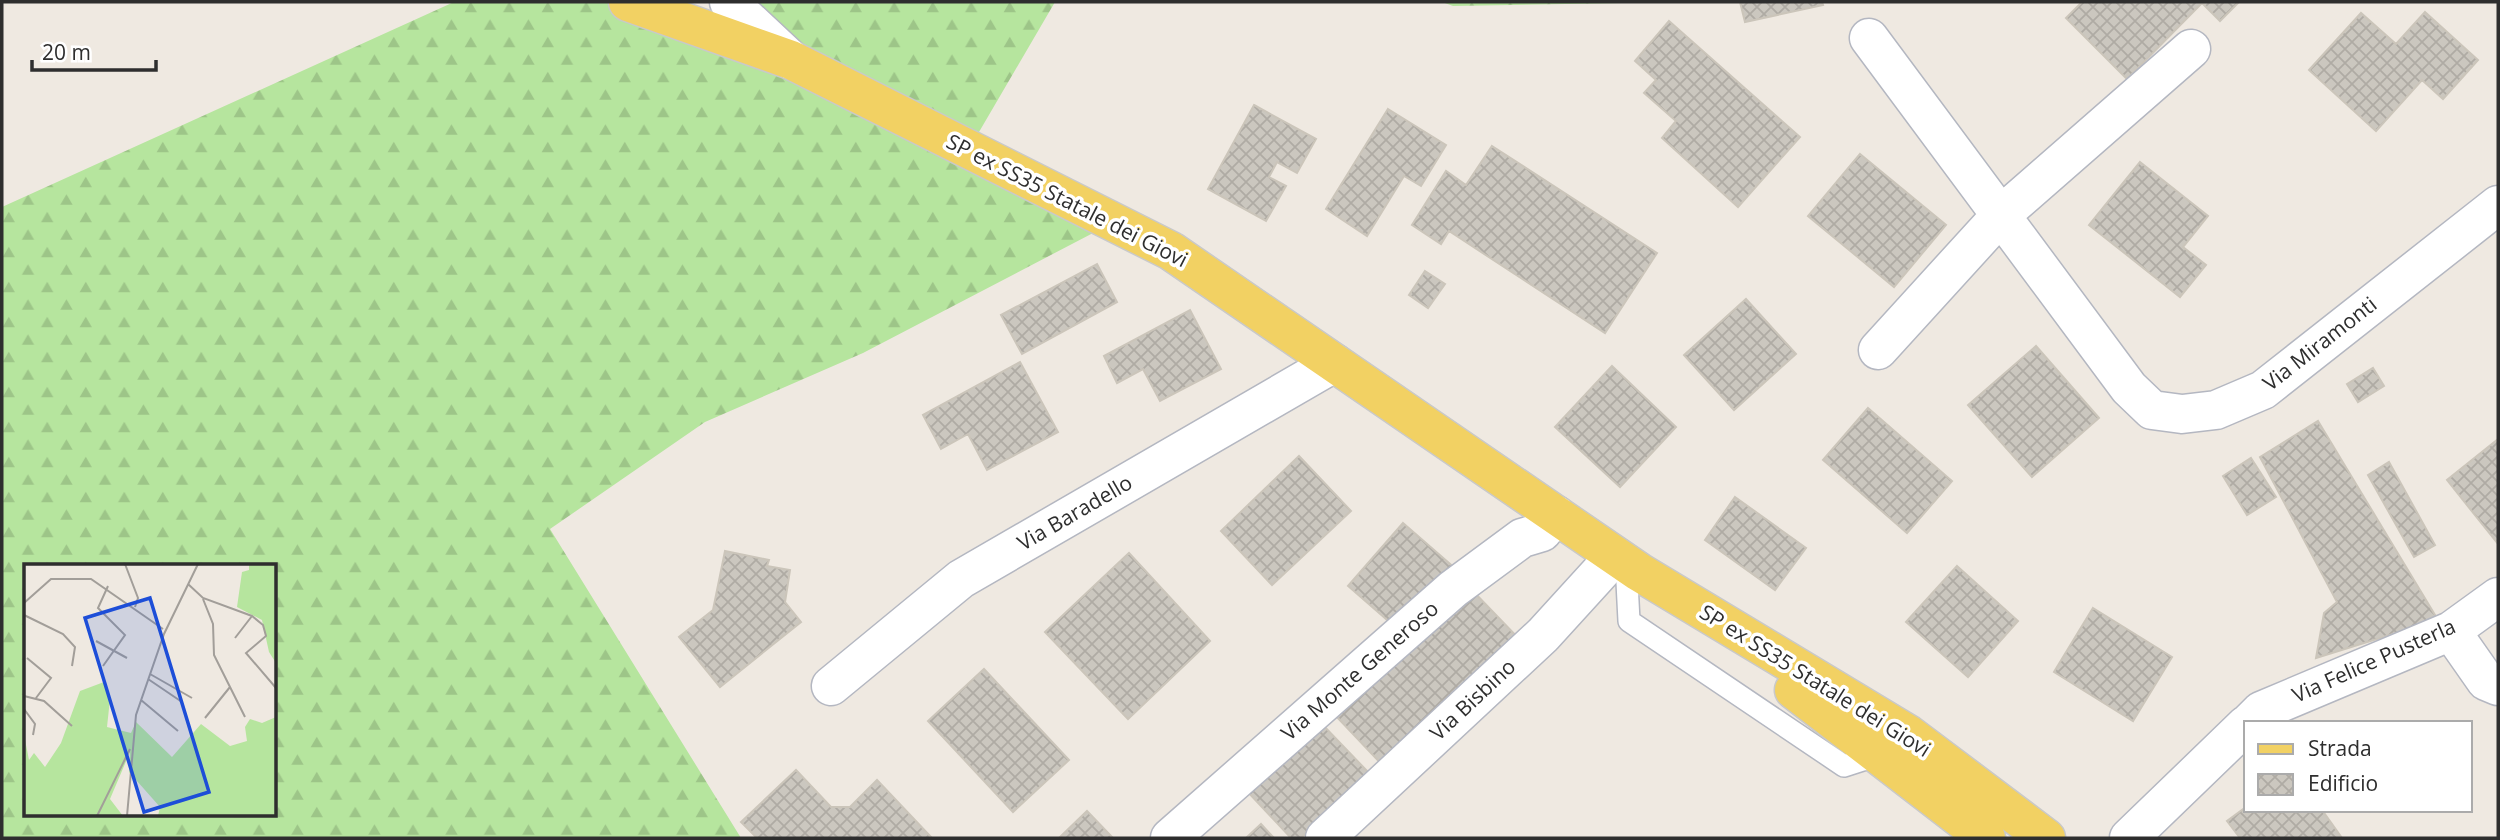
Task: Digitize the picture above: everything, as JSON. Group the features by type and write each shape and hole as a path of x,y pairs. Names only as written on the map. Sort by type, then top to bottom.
{"main road":[{"name":"SP ex SS35 Statale dei Giovi","path":"628,2 791,60 1171,251 1629,565 1986,838"},
{"name":"SP ex SS35 Statale dei Giovi","path":"1629,565 1908,734 2046,838"},
{"path":"1933,797 2003,828 2016,838"}],"street":[{"path":"729,2 791,60"},
{"name":"Via Miramonti","path":"1869,38 2129,388 2152,410 2182,414 2216,410 2263,390 2498,205"},
{"path":"1878,350 2001,215 2191,49"},
{"name":"Via Baradello","path":"831,686 961,579 1334,363"},
{"name":"Via Monte Generoso","path":"1170,838 1453,589 1522,538 1542,532 1556,515"},
{"name":"Via Bisbino","path":"1325,838 1544,635 1629,565"},
{"name":"Via Felice Pusterla","path":"2251,721 2261,711 2451,631 2498,597"},
{"path":"2451,631 2486,681 2498,686"},
{"name":"Via Felice Pusterla","path":"2129,838 2244,728"}],"green space":[{"path":"454,2 628,2 789,59 728,2 1055,2 979,132 1095,232 863,353 705,422 550,529 741,838 2,838 2,207"},
{"path":"1442,2 1678,2 1453,6"}],"building":[{"path":"1740,2 1822,2 1823,5 1745,22"},
{"path":"2082,2 2239,2 2220,21 2202,3 2127,79 2066,18"},
{"path":"2425,12 2478,60 2443,99 2422,80 2376,131 2309,70 2361,13 2396,44"},
{"path":"1669,21 1800,137 1738,207 1662,138 1676,121 1644,93 1656,80 1635,61"},
{"path":"1254,105 1316,139 1297,173 1277,162 1269,177 1286,186 1266,221 1208,189"},
{"path":"1388,109 1446,145 1421,186 1404,176 1367,236 1326,209"},
{"path":"1492,146 1657,253 1605,333 1449,231 1441,244 1412,225 1446,171 1466,185"},
{"path":"1860,154 1946,225 1894,287 1808,216"},
{"path":"2140,162 2208,216 2183,247 2206,265 2180,297 2089,225"},
{"path":"1097,264 1117,302 1022,354 1001,315"},
{"path":"1425,271 1445,284 1428,308 1409,295"},
{"path":"1746,299 1796,354 1734,410 1684,355"},
{"path":"1190,310 1221,369 1160,401 1143,369 1117,383 1104,356"},
{"path":"2036,346 2099,418 2032,477 1968,405"},
{"path":"1020,362 1058,432 987,470 968,434 941,449 923,415"},
{"path":"1612,366 1676,427 1620,487 1555,427"},
{"path":"2373,368 2384,386 2358,402 2347,384"},
{"path":"1868,408 1952,481 1907,533 1823,460"},
{"path":"2318,421 2438,620 2316,658 2324,613 2337,602 2260,457"},
{"path":"2498,439 2498,544 2447,480"},
{"path":"1299,456 1351,511 1272,585 1221,531"},
{"path":"2251,458 2276,497 2247,515 2223,476"},
{"path":"2389,462 2435,545 2414,557 2368,475"},
{"path":"1735,497 1806,548 1775,590 1705,540"},
{"path":"1403,523 1456,569 1401,632 1348,586"},
{"path":"725,551 769,560 767,566 790,570 785,602 801,622 720,687 679,637 713,610"},
{"path":"1129,553 1210,641 1128,719 1045,632"},
{"path":"1957,566 2018,621 1968,677 1906,622"},
{"path":"1469,587 1523,643 1388,771 1335,715"},
{"path":"2093,608 2172,657 2133,721 2054,672"},
{"path":"984,669 1069,760 1013,812 928,721"},
{"path":"1319,721 1369,773 1301,838 1291,838 1246,790"},
{"path":"796,770 831,807 850,807 877,780 932,838 757,838 741,822"},
{"path":"2244,808 2244,812 2323,812 2342,838 2240,838 2227,821"},
{"path":"1087,811 1113,838 1059,838"},
{"path":"1261,824 1274,838 1246,838"}]}
